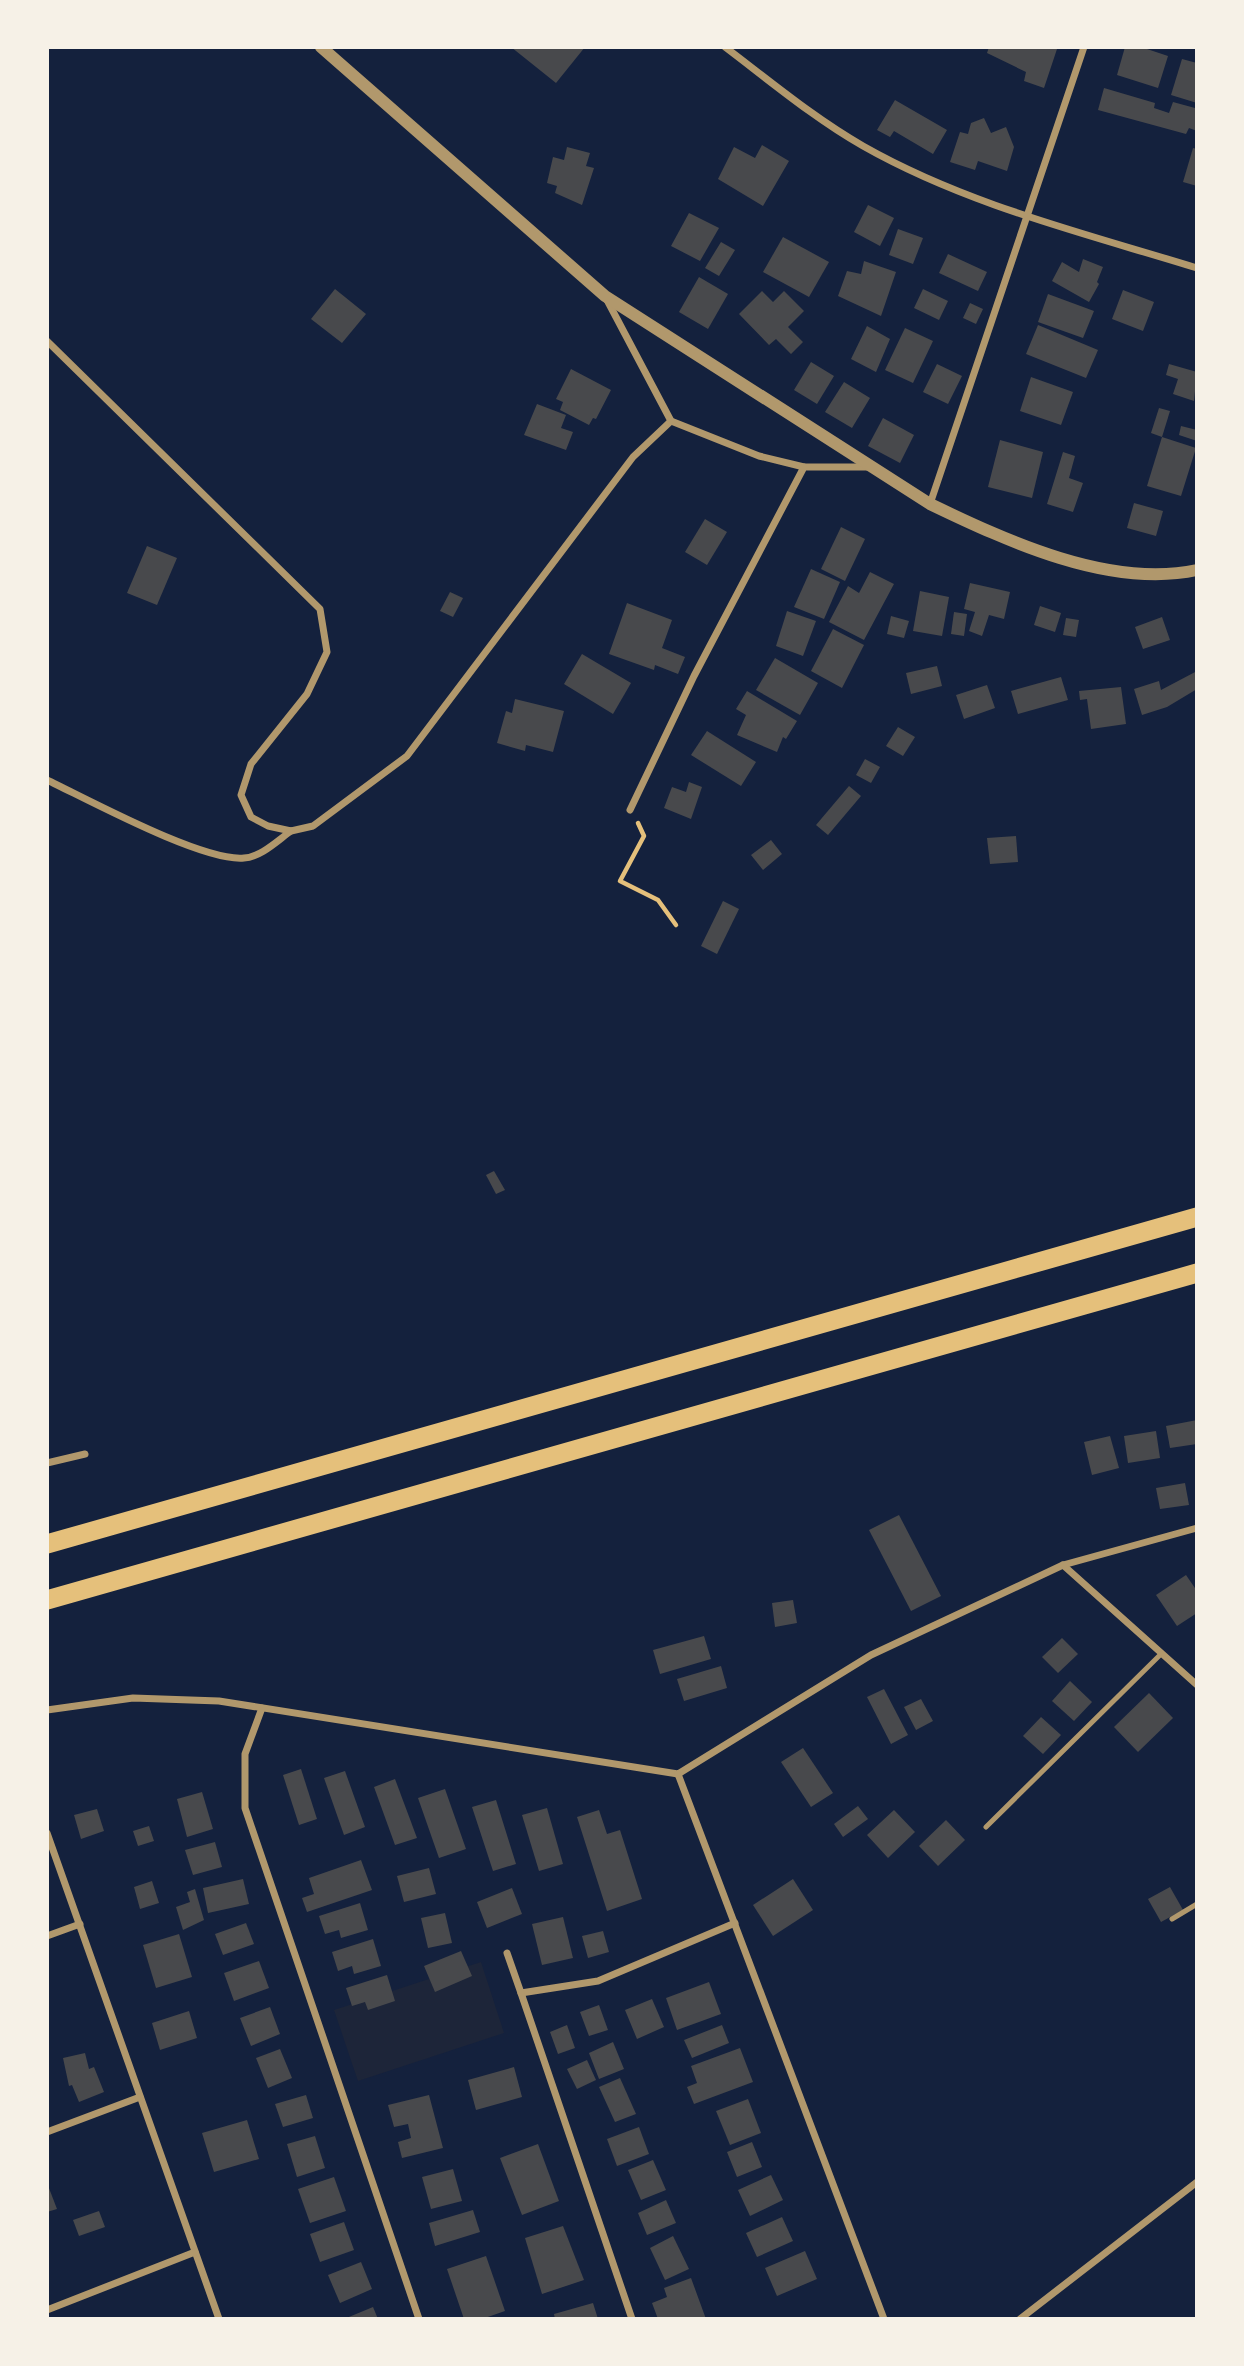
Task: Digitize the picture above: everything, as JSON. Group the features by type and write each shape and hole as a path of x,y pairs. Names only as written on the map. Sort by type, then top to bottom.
{"highway":[{"path":"47,1544 1197,1217"},
{"path":"47,1601 1197,1273"}],"street":[{"path":"321,47 605,296 930,504 981,528 1109,571 1146,575 1197,570"},
{"path":"725,47 789,97 863,146 947,187 1197,268"},
{"path":"930,504 1084,47"},
{"path":"605,296 671,421 759,456 804,467 871,467"},
{"path":"47,341 320,609 327,652 307,694 251,764 241,795 251,817 268,827 291,831"},
{"path":"47,780 188,845 227,858 247,858 291,831 313,826 407,755 633,457 671,421"},
{"path":"630,810 694,676 804,467"},
{"path":"47,1463 85,1454"},
{"path":"47,1710 90,1702 176,1698 678,1774 870,1655 1063,1565 1197,1528"},
{"path":"1063,1565 1197,1685"},
{"path":"262,1709 245,1754 245,1808 419,2319"},
{"path":"678,1774 884,2319"},
{"path":"47,1833 219,2319"},
{"path":"521,1993 598,1981 735,1923"},
{"path":"47,1936 79,1924"},
{"path":"507,1953 632,2319"},
{"path":"47,2132 140,2097"},
{"path":"1020,2319 1197,2182"},
{"path":"47,2310 195,2252"}],"lane":[{"path":"986,1827 1161,1654"},
{"path":"1172,1919 1197,1904"}],"path":[{"path":"630,810 644,836 620,881 658,900 676,925"}],"shaded area":[{"path":"481,1962 504,2033 358,2081 334,2010"}],"building":[{"path":"511,47 585,47 556,83"},
{"path":"989,47 1057,49 1044,88 1024,81 1026,72 987,53"},
{"path":"1125,47 1141,47 1168,56 1158,88 1117,75"},
{"path":"1182,59 1197,63 1197,103 1171,95"},
{"path":"1104,88 1155,103 1154,108 1169,113 1173,102 1195,108 1197,131 1189,128 1186,134 1098,110"},
{"path":"895,100 947,130 933,154 894,131 890,137 877,130"},
{"path":"984,118 991,133 1006,127 1014,147 1007,171 978,161 975,170 950,162 960,132 968,134 971,123"},
{"path":"762,145 789,161 763,206 718,179 734,147 755,158"},
{"path":"567,147 590,153 586,166 594,168 582,205 555,193 557,186 547,183 553,157 564,160"},
{"path":"1193,148 1197,149 1197,186 1183,182"},
{"path":"868,205 894,218 880,246 854,232"},
{"path":"689,213 719,228 700,261 671,246"},
{"path":"898,229 923,238 913,264 889,255"},
{"path":"783,237 829,262 809,297 763,272"},
{"path":"721,242 735,250 719,276 705,268"},
{"path":"948,254 987,272 978,291 939,273"},
{"path":"1083,259 1103,267 1097,282 1099,284 1089,302 1052,281 1062,262 1079,272"},
{"path":"864,261 896,272 881,316 838,296 847,271 861,274"},
{"path":"699,277 728,294 708,329 679,312"},
{"path":"335,289 366,314 342,343 311,319"},
{"path":"923,289 948,301 939,320 914,308"},
{"path":"1123,290 1154,302 1143,331 1112,319"},
{"path":"762,291 773,302 784,291 804,311 788,327 803,342 791,354 776,339 769,345 739,314"},
{"path":"1048,294 1094,311 1083,338 1038,322"},
{"path":"970,303 983,309 976,324 963,318"},
{"path":"1038,325 1098,350 1086,378 1026,354"},
{"path":"867,326 890,339 876,372 851,359"},
{"path":"905,328 933,341 913,383 885,370"},
{"path":"811,362 834,376 817,404 794,390"},
{"path":"937,364 962,376 948,404 923,392"},
{"path":"1169,364 1197,372 1194,401 1173,394 1178,379 1166,375"},
{"path":"571,369 611,390 596,419 593,418 589,425 560,410 563,402 556,399"},
{"path":"1031,377 1073,392 1061,425 1020,411"},
{"path":"844,382 870,398 852,428 825,412"},
{"path":"537,404 566,415 561,428 573,432 566,450 524,435"},
{"path":"1159,408 1170,411 1162,437 1151,433"},
{"path":"883,418 914,435 900,463 868,446"},
{"path":"1181,426 1197,430 1197,441 1179,435"},
{"path":"1162,437 1196,448 1181,496 1147,486"},
{"path":"1000,440 1043,452 1032,498 988,487"},
{"path":"1063,452 1075,456 1069,478 1083,483 1073,512 1047,504"},
{"path":"1134,503 1163,511 1156,536 1127,528"},
{"path":"705,519 727,532 707,565 685,552"},
{"path":"841,527 865,539 845,581 821,569"},
{"path":"147,546 177,558 157,605 127,593"},
{"path":"811,569 840,582 824,619 794,607"},
{"path":"870,572 894,584 864,640 829,622 848,586 859,593"},
{"path":"970,583 1010,592 1004,619 989,615 982,636 969,631 975,612 964,609"},
{"path":"920,591 949,597 942,636 913,631"},
{"path":"450,592 463,598 453,617 440,611"},
{"path":"627,603 672,620 662,648 685,657 678,674 655,665 654,670 609,654"},
{"path":"1040,606 1061,613 1055,632 1034,625"},
{"path":"787,611 816,621 803,656 776,646"},
{"path":"954,612 967,614 964,636 951,634"},
{"path":"891,616 909,621 904,638 887,634"},
{"path":"1162,617 1170,640 1143,649 1135,627"},
{"path":"1066,618 1079,620 1076,637 1063,635"},
{"path":"833,629 864,645 842,688 811,671"},
{"path":"582,654 631,683 613,714 564,684"},
{"path":"775,658 818,683 800,715 756,690"},
{"path":"937,666 942,686 911,694 906,673"},
{"path":"1197,671 1197,689 1167,707 1142,715 1134,689 1159,681 1161,690"},
{"path":"1061,677 1068,700 1018,714 1011,691"},
{"path":"987,685 995,708 964,719 956,695"},
{"path":"1121,687 1126,724 1091,729 1087,699 1080,700 1079,691"},
{"path":"747,691 797,721 786,739 783,737 777,752 737,735 746,715 736,709"},
{"path":"515,699 564,711 553,752 526,745 525,751 497,743 506,711 512,713"},
{"path":"898,727 915,737 903,756 886,746"},
{"path":"707,731 756,762 741,786 691,755"},
{"path":"865,759 880,767 871,783 856,775"},
{"path":"689,782 702,787 691,819 664,808 672,787 686,792"},
{"path":"849,786 861,796 828,835 816,825"},
{"path":"1016,836 1018,862 990,864 987,838"},
{"path":"771,840 782,854 763,870 751,855"},
{"path":"723,901 739,909 717,954 701,946"},
{"path":"494,1171 505,1190 496,1194 486,1175"},
{"path":"1197,1420 1197,1444 1170,1448 1166,1426"},
{"path":"1156,1431 1160,1458 1128,1463 1124,1436"},
{"path":"1110,1436 1119,1468 1092,1475 1084,1442"},
{"path":"1185,1483 1189,1505 1160,1509 1156,1488"},
{"path":"899,1515 941,1596 911,1611 869,1530"},
{"path":"1186,1575 1197,1591 1197,1613 1177,1626 1156,1595"},
{"path":"793,1600 797,1623 775,1627 772,1603"},
{"path":"704,1636 711,1659 660,1674 653,1650"},
{"path":"1062,1638 1078,1654 1058,1673 1042,1657"},
{"path":"721,1666 727,1688 684,1701 677,1679"},
{"path":"1070,1681 1092,1702 1074,1721 1052,1701"},
{"path":"884,1689 908,1735 891,1744 867,1697"},
{"path":"1149,1693 1173,1718 1138,1752 1114,1727"},
{"path":"921,1699 933,1721 916,1730 904,1707"},
{"path":"1041,1717 1061,1735 1043,1754 1023,1736"},
{"path":"803,1748 833,1793 811,1807 781,1762"},
{"path":"301,1769 317,1819 299,1825 283,1775"},
{"path":"345,1771 365,1827 344,1835 324,1778"},
{"path":"395,1779 417,1838 395,1845 374,1787"},
{"path":"445,1789 466,1849 439,1858 418,1798"},
{"path":"202,1792 213,1829 187,1837 177,1799"},
{"path":"496,1800 516,1864 493,1871 472,1807"},
{"path":"858,1806 868,1819 843,1837 834,1824"},
{"path":"547,1808 563,1864 539,1871 522,1815"},
{"path":"97,1809 104,1831 81,1839 74,1815"},
{"path":"599,1810 607,1834 620,1830 642,1899 607,1911 577,1817"},
{"path":"894,1810 915,1832 888,1858 867,1835"},
{"path":"946,1820 965,1840 938,1866 919,1846"},
{"path":"149,1826 154,1841 138,1846 133,1831"},
{"path":"215,1842 222,1867 193,1875 185,1850"},
{"path":"361,1860 372,1890 307,1912 302,1898 314,1894 309,1878"},
{"path":"429,1868 436,1894 404,1902 397,1876"},
{"path":"243,1879 249,1904 208,1913 203,1888"},
{"path":"793,1879 813,1910 773,1936 753,1905"},
{"path":"152,1881 159,1903 140,1909 134,1887"},
{"path":"1170,1887 1183,1910 1161,1922 1148,1899"},
{"path":"512,1888 522,1914 487,1928 477,1902"},
{"path":"195,1889 204,1920 183,1930 176,1907 190,1902 187,1892"},
{"path":"360,1903 368,1930 341,1938 339,1930 325,1934 319,1916"},
{"path":"445,1913 452,1943 428,1948 421,1918"},
{"path":"563,1917 573,1958 542,1965 532,1924"},
{"path":"246,1923 254,1944 223,1955 215,1934"},
{"path":"603,1931 609,1952 588,1958 582,1936"},
{"path":"179,1934 192,1977 156,1988 143,1945"},
{"path":"373,1939 381,1966 354,1974 352,1966 338,1971 332,1952"},
{"path":"461,1951 472,1976 435,1992 424,1966"},
{"path":"259,1961 269,1988 234,2001 224,1973"},
{"path":"387,1975 395,2001 368,2010 365,2002 352,2006 346,1988"},
{"path":"709,1982 721,2014 677,2030 666,1998"},
{"path":"652,1999 664,2027 637,2039 625,2010"},
{"path":"599,2005 608,2030 589,2036 580,2012"},
{"path":"270,2007 280,2034 251,2046 240,2018"},
{"path":"189,2011 197,2038 160,2050 152,2023"},
{"path":"567,2025 575,2048 558,2054 550,2032"},
{"path":"722,2025 729,2043 692,2058 684,2040"},
{"path":"613,2042 624,2069 599,2079 589,2053"},
{"path":"740,2048 753,2082 694,2104 687,2087 697,2083 691,2066"},
{"path":"280,2049 292,2078 268,2088 256,2058"},
{"path":"85,2053 89,2069 94,2067 104,2092 79,2102 72,2085 69,2086 63,2058"},
{"path":"587,2060 596,2080 577,2089 567,2069"},
{"path":"514,2067 522,2097 476,2110 468,2080"},
{"path":"620,2078 636,2114 615,2122 599,2087"},
{"path":"306,2095 313,2118 283,2127 275,2104"},
{"path":"429,2095 443,2148 402,2158 398,2142 411,2138 408,2124 394,2127 388,2105"},
{"path":"748,2099 761,2133 730,2145 716,2111"},
{"path":"247,2120 259,2159 214,2172 202,2133"},
{"path":"639,2127 649,2154 617,2166 607,2139"},
{"path":"315,2136 325,2168 297,2177 287,2144"},
{"path":"752,2142 762,2167 737,2177 727,2152"},
{"path":"538,2144 559,2201 522,2215 500,2158"},
{"path":"653,2160 666,2190 641,2200 628,2170"},
{"path":"453,2169 462,2201 431,2209 422,2177"},
{"path":"771,2175 783,2200 750,2216 738,2190"},
{"path":"334,2177 346,2211 310,2223 298,2189"},
{"path":"47,2183 57,2209 47,2212"},
{"path":"666,2200 676,2223 647,2235 638,2213"},
{"path":"473,2210 480,2232 435,2246 429,2223"},
{"path":"99,2211 105,2227 79,2236 73,2220"},
{"path":"782,2217 793,2241 757,2257 746,2233"},
{"path":"344,2222 354,2250 320,2262 310,2234"},
{"path":"563,2226 584,2280 542,2294 525,2238"},
{"path":"673,2236 689,2269 665,2280 650,2248"},
{"path":"805,2251 817,2279 777,2296 765,2268"},
{"path":"486,2256 505,2311 482,2319 464,2319 447,2269"},
{"path":"361,2262 372,2289 340,2303 328,2275"},
{"path":"691,2278 706,2319 658,2319 652,2303 667,2297 664,2288"},
{"path":"593,2303 598,2319 555,2319 554,2314"},
{"path":"373,2307 378,2319 344,2319"}]}
